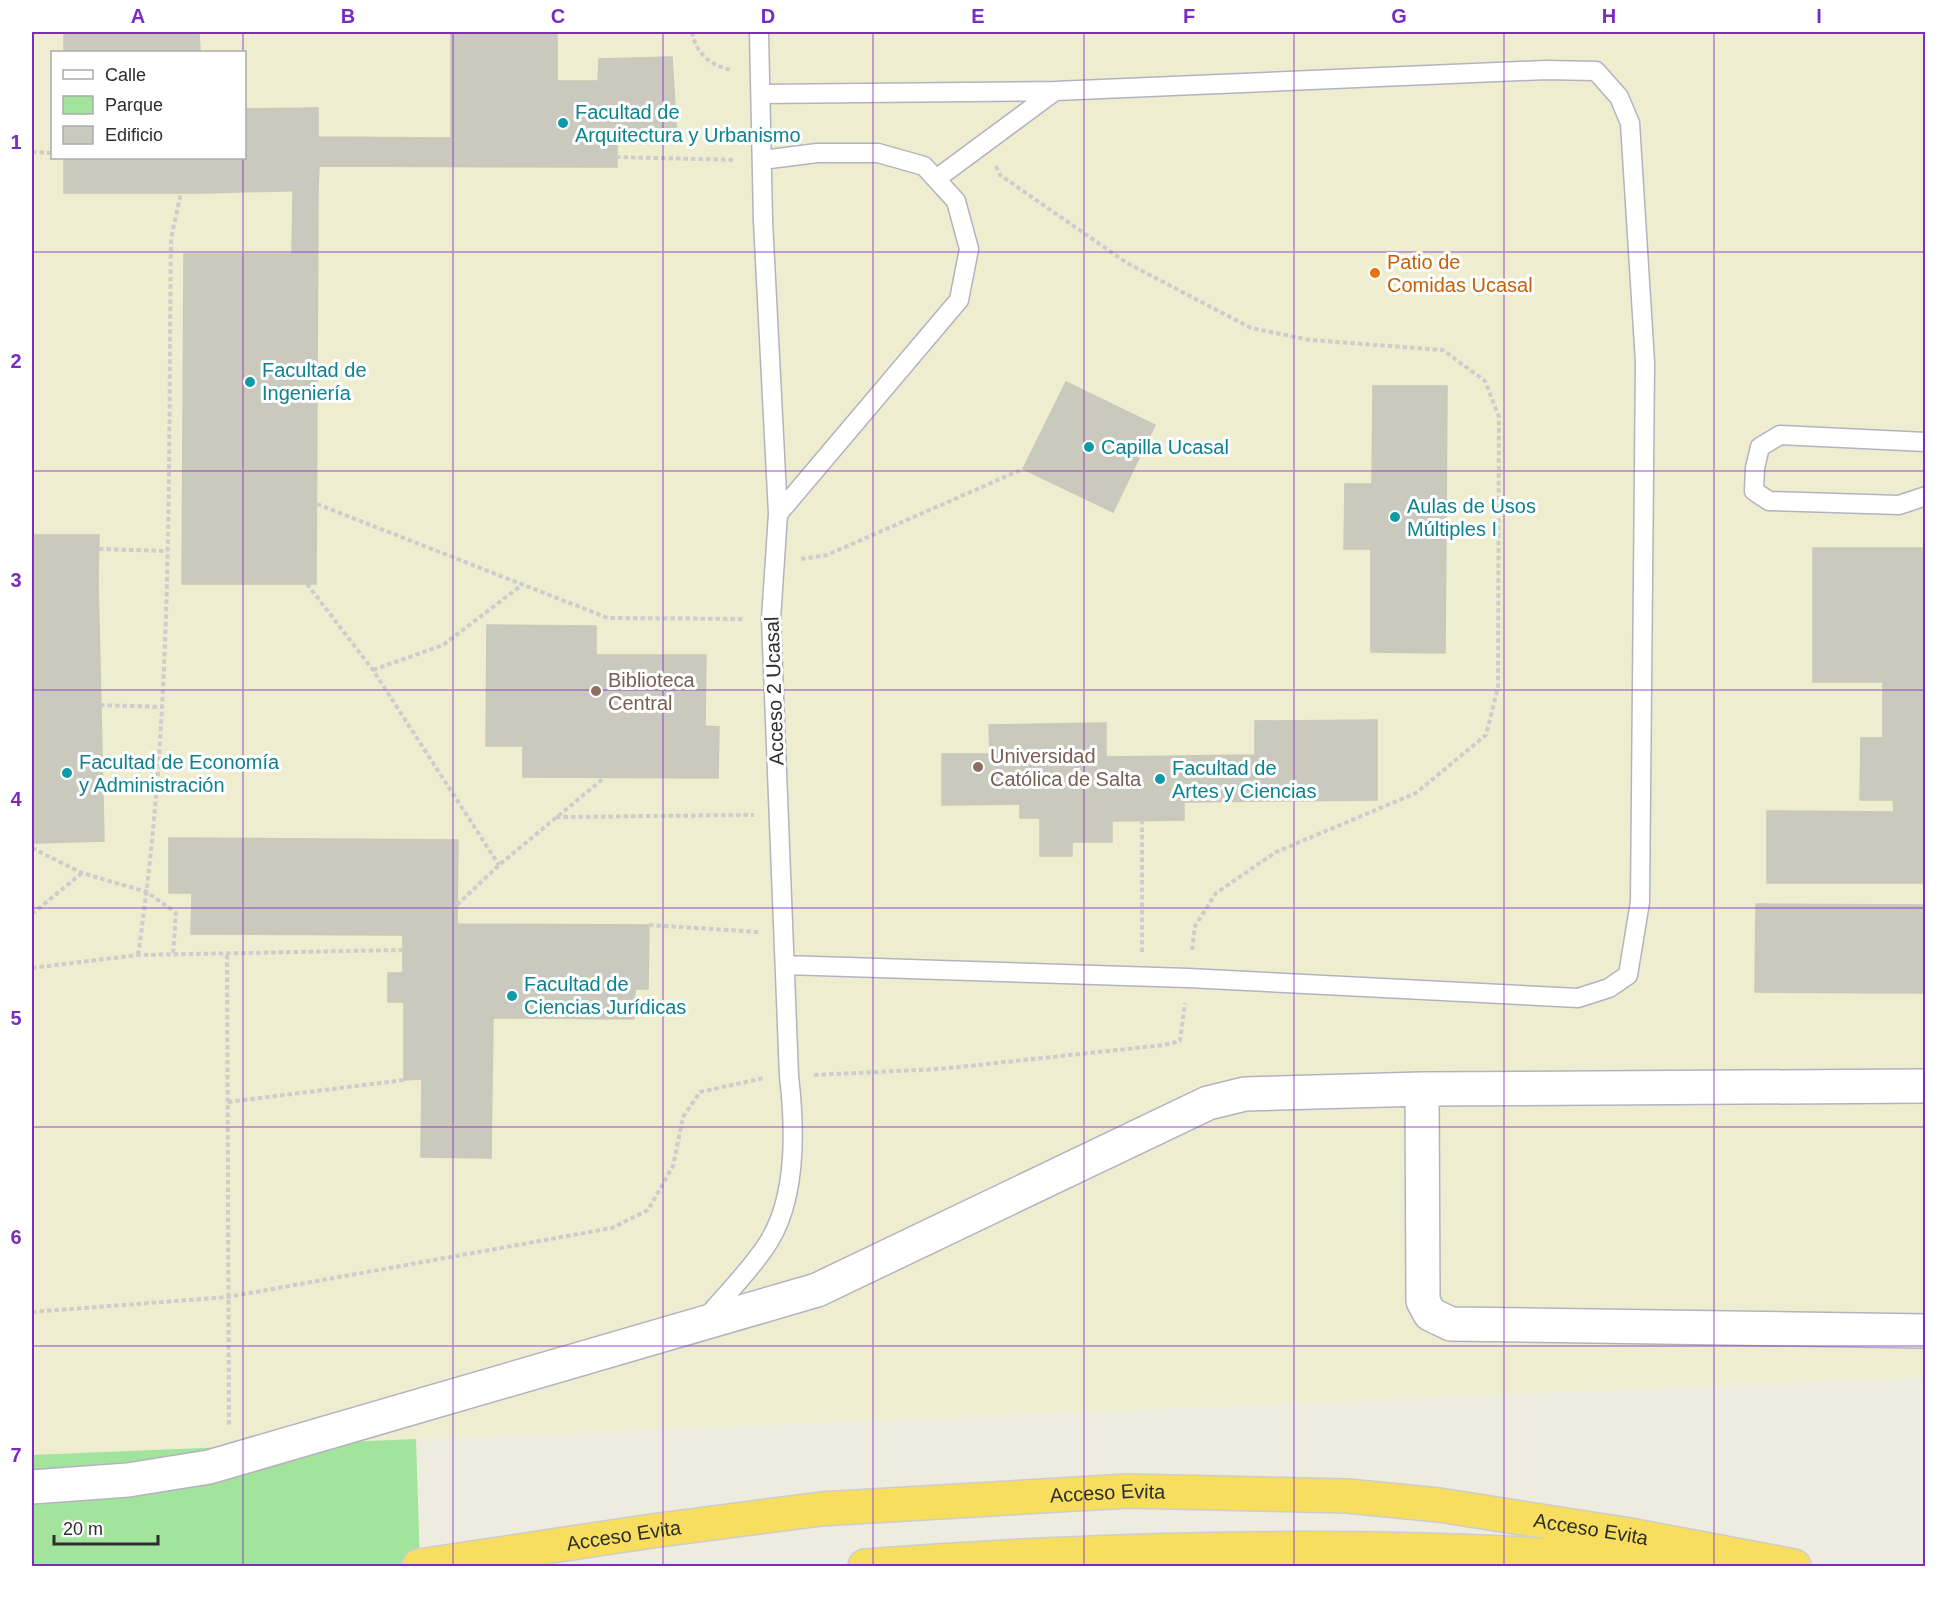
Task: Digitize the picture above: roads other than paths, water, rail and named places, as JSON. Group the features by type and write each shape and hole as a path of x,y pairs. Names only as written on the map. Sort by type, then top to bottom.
{"highway":[{"name":"Acceso Evita","path":"419,1566 652,1531 821,1509 999,1497 1140,1491 1336,1496 1439,1505 1630,1535 1794,1566"},
{"name":"Acceso Evita","path":"865,1566 1028,1555 1290,1548 1484,1551 1586,1556 1695,1566"}],"street":[{"path":"32,1487 128,1480 209,1467 772,1304 826,1286 1208,1103 1245,1094 1422,1089 1926,1086"},
{"path":"1422,1089 1421,1283 1423,1301 1430,1314 1440,1319 1451,1324 1926,1331"}],"lane":[{"name":"Acceso 2 Ucasal","path":"703,1323 768,1243 787,1204 794,1113 789,1076 777,814 771,619 778,514 762,160 759,32"},
{"path":"761,94 1055,91 1546,70 1596,71 1619,97 1630,123 1645,362 1640,902 1628,975 1609,988 1578,998 1188,978 785,965"},
{"path":"936,179 987,144 1055,91"},
{"path":"762,160 817,153 878,153 924,166 956,201 969,249 959,300 778,514"},
{"path":"1926,442 1780,435 1760,447 1754,490 1769,501 1781,502 1899,505 1926,496"}],"place":[{"name":"Facultad de Arquitectura y Urbanismo","path":"563,123"},
{"name":"Patio de Comidas Ucasal","path":"1375,273"},
{"name":"Facultad de Ingeniería","path":"250,382"},
{"name":"Capilla Ucasal","path":"1089,447"},
{"name":"Aulas de Usos Múltiples I","path":"1395,517"},
{"name":"Biblioteca Central","path":"596,691"},
{"name":"Universidad Católica de Salta","path":"978,767"},
{"name":"Facultad de Economía y Administración","path":"67,773"},
{"name":"Facultad de Artes y Ciencias","path":"1160,779"},
{"name":"Facultad de Ciencias Jurídicas","path":"512,996"}]}
